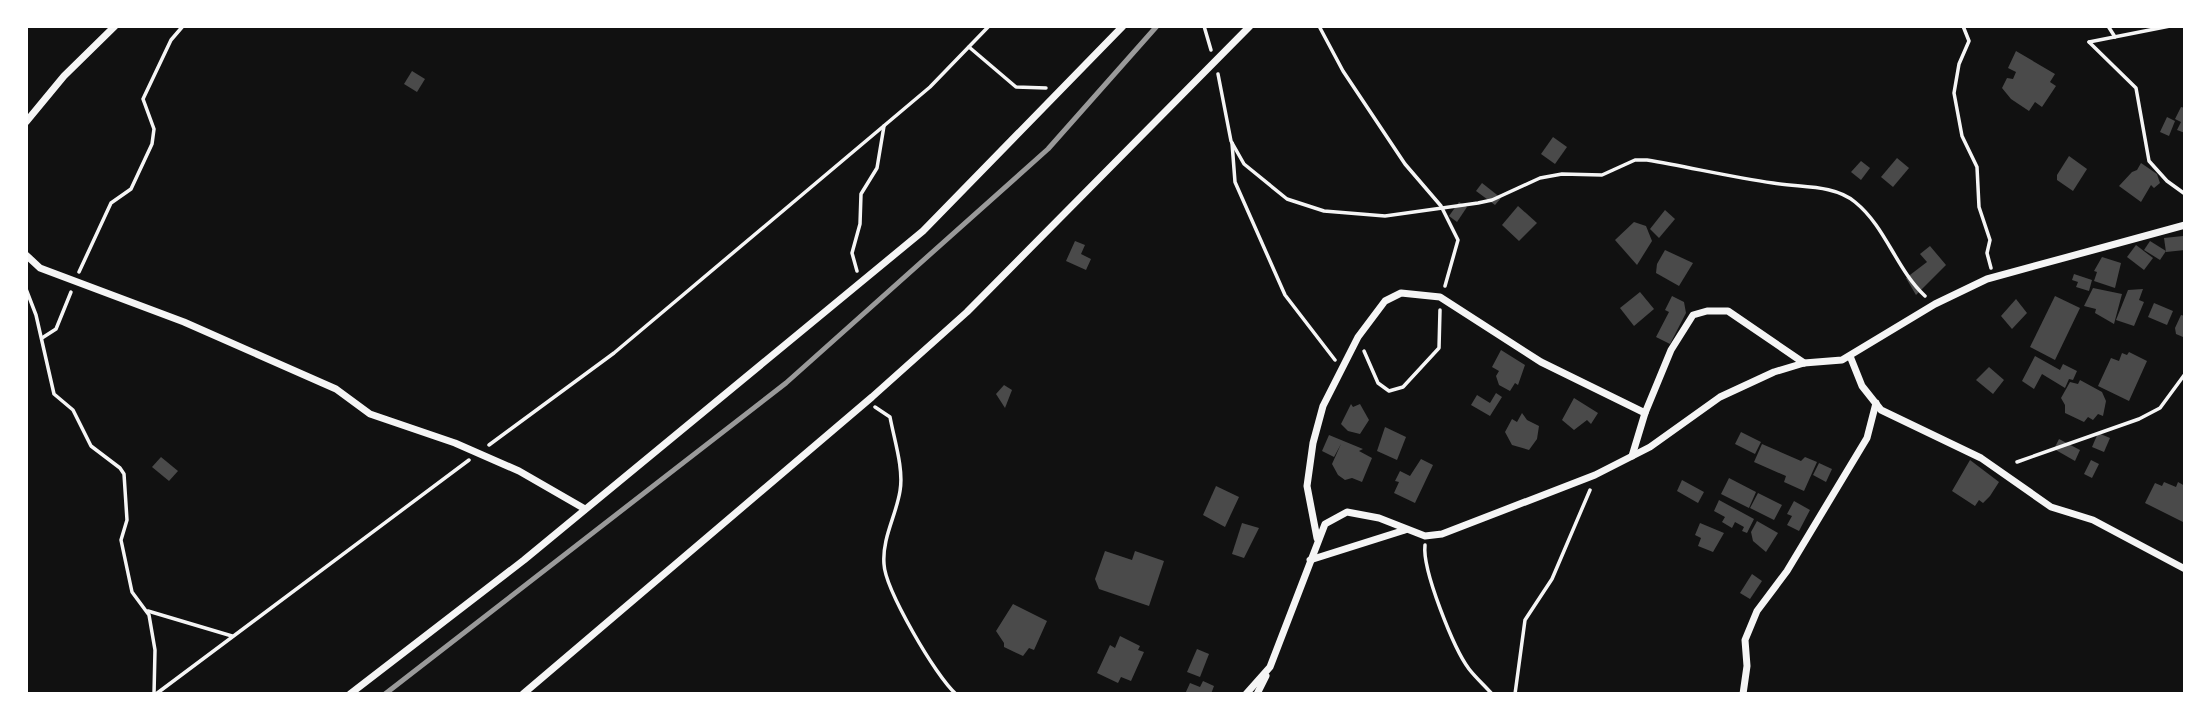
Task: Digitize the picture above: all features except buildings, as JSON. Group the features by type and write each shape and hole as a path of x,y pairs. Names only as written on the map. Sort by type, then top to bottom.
{"street":[{"path":"26,122 64,76 115,26"},
{"path":"350,694 585,509 923,232 1123,26"},
{"path":"523,694 872,397 967,312 1250,26"},
{"path":"1256,694 1270,667 1317,539 1325,524 1347,512 1379,518 1425,536 1442,534 1595,475 1669,435 1699,410 1720,397 1774,372 1804,363 1842,360 1935,304 1995,277 2185,225"},
{"path":"26,255 40,268 184,322 336,390 370,414 478,453 519,471 585,509"},
{"path":"1317,539 1307,486 1313,443 1323,406 1358,337 1385,301 1401,293 1440,297 1541,362 1645,413"},
{"path":"1632,456 1645,413 1671,350 1692,315 1707,311 1728,311 1804,363"},
{"path":"1850,356 1862,386 1881,410 1981,458 2051,507 2094,520 2185,569"},
{"path":"1742,694 1747,666 1745,640 1757,611 1787,571 1867,438 1876,403"},
{"path":"1310,560 1405,530"},
{"path":"1246,694 1270,667"}],"path":[{"path":"41,338 60,323 111,203 131,189 152,144 154,133 143,99 172,40 183,26"},
{"path":"155,694 614,353 930,87 989,26"},
{"path":"1204,26 1223,92 1235,182 1285,295 1341,369"},
{"path":"1319,26 1343,71 1405,164 1441,206 1458,240 1452,268 1440,297 1439,348 1403,387 1389,391 1378,383 1358,337"},
{"path":"1963,26 1969,41 1959,64 1954,93 1962,136 1977,167 1979,207 1990,240 1987,258 1995,277"},
{"path":"2108,26 2115,37"},
{"path":"2170,26 2089,42 2136,88 2149,160 2167,181 2185,194"},
{"path":"969,47 1016,87 1032,90 1065,86"},
{"path":"861,283 854,261 853,245 860,224 861,194 877,168 884,126"},
{"path":"1231,141 1244,164 1287,200 1324,211 1385,216 1492,200 1551,176 1602,175 1635,160 1776,184 1810,186 1853,201 1880,230 1913,285 1935,304"},
{"path":"26,289 54,394 70,406 91,446 124,474 127,520 121,540 132,592 148,611 155,650 155,694"},
{"path":"2017,462 2139,419 2160,408 2185,373"},
{"path":"872,397 876,409 885,411 890,417 901,482 897,506 886,537 884,568 897,603 942,680 956,694"},
{"path":"1515,694 1525,620 1552,579 1595,475"},
{"path":"1425,536 1424,564 1460,651 1469,668 1492,694"},
{"path":"148,611 232,636"}],"railway":[{"path":"385,694 786,383 1048,149 1157,26"}]}
